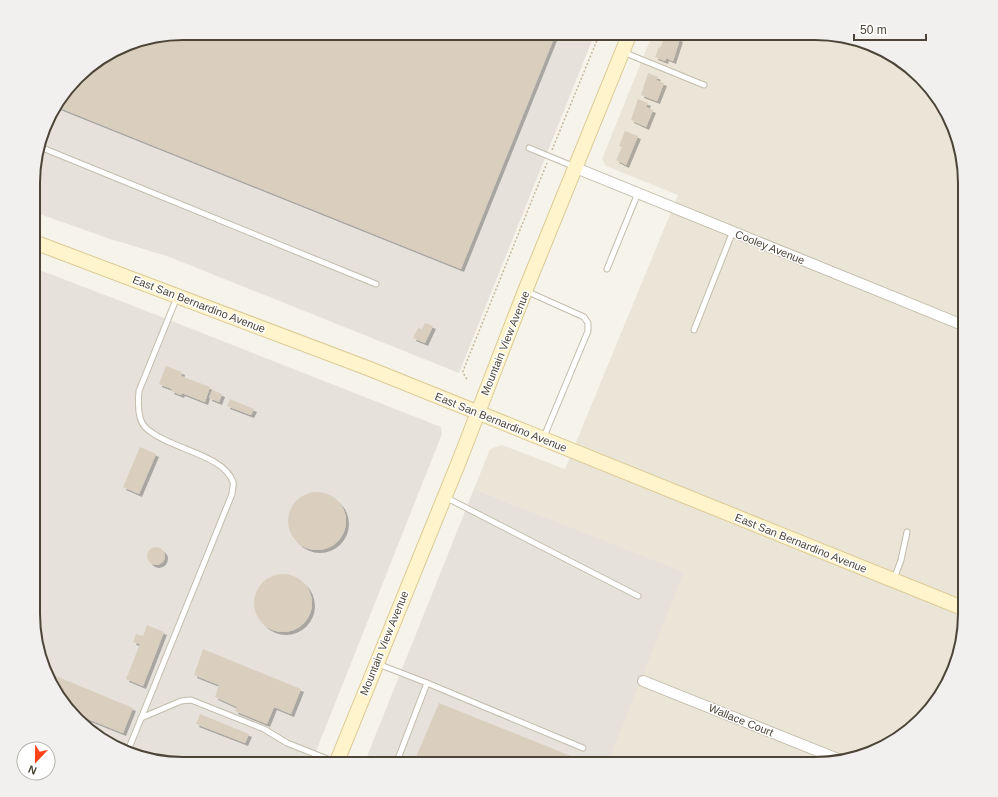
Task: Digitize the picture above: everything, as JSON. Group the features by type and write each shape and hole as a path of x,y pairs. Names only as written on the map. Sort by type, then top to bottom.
{"main road":[{"name":"Mountain View Avenue","path":"338,757 627,40"},
{"name":"East San Bernardino Avenue","path":"40,244 370,369 958,606"}],"street":[{"name":"Cooley Avenue","path":"576,168 958,323"},
{"name":"Wallace Court","path":"643,681 831,756"}],"lane":[{"path":"622,52 704,85"},
{"path":"529,148 576,168"},
{"path":"44,149 376,284"},
{"path":"607,269 638,193"},
{"path":"694,330 733,231"},
{"path":"525,291 584,317 588,323 588,331 543,440"},
{"path":"129,746 232,494 234,483 226,469 215,462 166,441 145,426 138,408 139,392 177,296"},
{"path":"444,497 638,596"},
{"path":"893,580 901,560 907,532"},
{"path":"376,663 583,748"},
{"path":"399,757 427,683"},
{"path":"141,718 181,701 191,700 264,729 287,743 321,757"}],"path":[{"path":"467,378 463,371 597,40"}],"shaded area":[{"path":"174,40 592,40 459,373 167,256 110,239 40,214 40,174 48,137 64,104 82,82 96,70 112,59 129,51 146,45"},
{"path":"650,40 824,40 852,45 886,59 902,70 916,82 928,96 943,120 953,146 958,174 958,623 950,660 934,693 916,715 894,733 878,742 852,752 824,757 609,757 683,572 474,489 490,449 502,445 565,469 678,195 606,166 602,159"},
{"path":"40,270 441,427 442,434 314,757 174,757 146,752 120,742 104,733 82,715 64,693 48,660 40,623"},
{"path":"474,489 684,572 610,757 367,757"}],"building":[{"path":"553,40 461,269 61,108 82,82 104,64 129,51 146,45 165,41"},
{"path":"663,40 680,40 673,61 666,58 665,61 655,57 659,47 660,48"},
{"path":"648,73 658,77 656,80 664,83 657,101 641,95"},
{"path":"638,99 648,103 646,107 653,110 646,127 631,120"},
{"path":"625,131 638,136 626,165 616,160 622,147 619,146"},
{"path":"425,323 433,326 425,343 413,338 418,328 422,329"},
{"path":"166,366 182,372 181,376 210,387 205,402 182,393 181,395 171,391 172,389 159,384"},
{"path":"212,390 222,394 219,402 209,398"},
{"path":"230,399 254,409 251,415 227,406"},
{"path":"140,447 156,454 139,494 123,487"},
{"path":"311,492 323,492 338,500 346,515 346,527 338,542 323,550 311,550 296,542 288,527 288,515 296,500"},
{"path":"156,547 162,550 165,556 162,562 156,565 150,562 147,556 150,550"},
{"path":"277,574 289,574 304,582 312,597 312,609 304,624 289,632 277,632 262,624 254,609 254,597 262,582"},
{"path":"147,625 164,632 143,686 126,679 140,644 133,642 136,634 143,636"},
{"path":"203,649 301,689 291,714 274,707 267,724 235,711 237,707 215,697 219,685 194,675"},
{"path":"54,675 133,708 123,733 86,718 64,693"},
{"path":"439,703 574,757 416,757"},
{"path":"200,714 249,734 245,743 196,724"}]}
